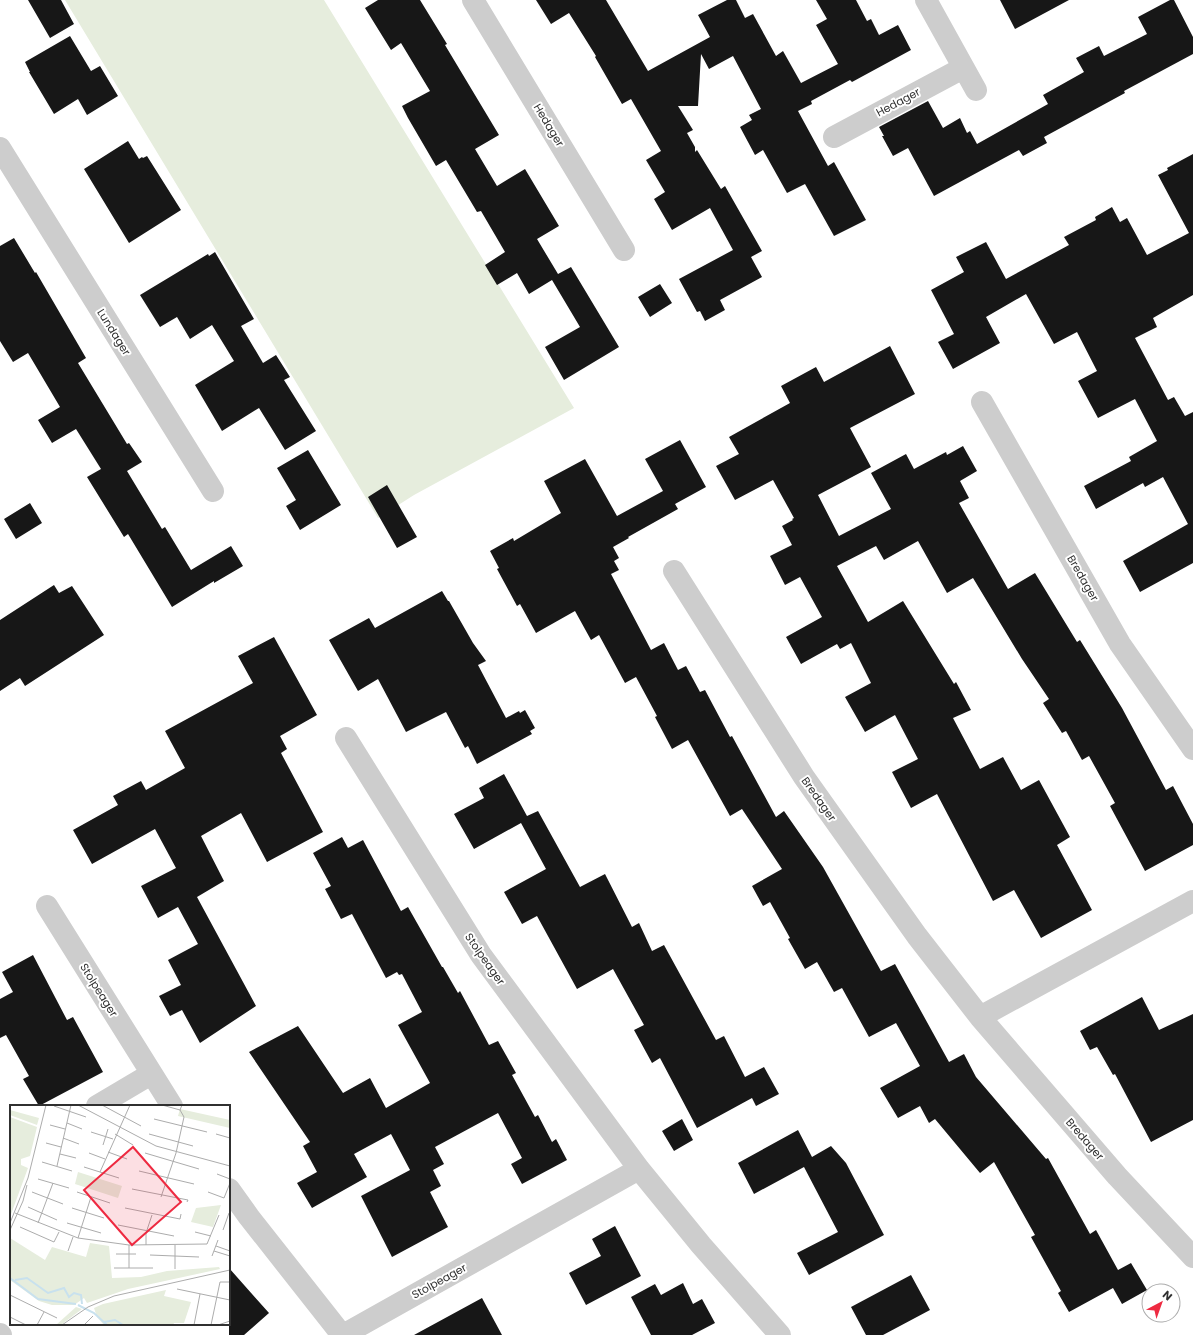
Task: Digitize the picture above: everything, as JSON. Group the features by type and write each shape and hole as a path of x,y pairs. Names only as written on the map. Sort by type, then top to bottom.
{"street":[{"name":"Hedager","path":"473,0 624,250"},
{"path":"926,0 976,90"},
{"name":"Hedager","path":"834,138 963,68"},
{"name":"Lundager","path":"0,148 8,177 213,491"},
{"name":"Bredager","path":"982,402 1120,644 1193,749"},
{"name":"Bredager","path":"674,571 804,777 917,936 980,1017 1117,1176 1193,1258"},
{"name":"Stolpeager","path":"346,738 481,956 639,1169 701,1245 780,1335"},
{"path":"980,1017 1193,901"},
{"name":"Stolpeager","path":"48,906 171,1105"},
{"path":"99,1105 151,1074"},
{"name":"Stolpeager","path":"230,1190 249,1217 343,1335 639,1169"}],"green space":[{"path":"65,0 324,0 574,408 414,495 378,518"}],"building":[{"path":"28,0 61,0 74,24 50,38"},
{"path":"378,0 420,0 499,135 475,149 497,186 525,169 559,226 537,239 558,274 571,267 619,347 564,380 545,347 580,327 552,280 529,294 517,273 497,285 485,265 505,252 481,211 477,212 446,160 436,166 408,118 402,106 430,91 401,43 391,50 365,8"},
{"path":"536,0 606,0 648,71 710,37 698,15 727,0 736,0 745,18 753,14 776,56 783,51 801,83 838,64 816,25 827,19 816,0 856,0 867,21 871,19 879,35 898,25 911,50 852,82 850,80 811,101 812,104 798,111 828,166 834,162 866,220 834,236 805,184 787,193 763,150 755,155 740,127 752,120 749,115 761,109 733,56 709,69 701,54 698,106 678,106 693,130 687,133 695,147 695,152 697,150 721,189 725,186 762,251 751,257 762,277 720,300 725,310 705,321 700,311 697,312 679,279 733,250 710,208 672,230 654,199 665,192 646,160 661,151 631,99 622,104 595,57 596,56 569,13 551,24"},
{"path":"1000,0 1069,0 1015,29"},
{"path":"1170,0 1174,0 1193,37 1193,54 1124,91 1125,93 1044,137 1047,143 1023,156 1019,150 934,196 908,148 893,156 882,136 884,136 879,127 928,101 943,128 960,118 967,133 970,131 977,144 1048,104 1043,95 1084,72 1076,58 1099,46 1104,56 1147,34 1138,17"},
{"path":"70,36 91,71 100,66 118,96 87,115 78,99 54,114 29,72 25,62"},
{"path":"128,141 139,159 147,156 181,210 129,243 84,169"},
{"path":"1193,154 1193,295 1153,318 1157,327 1135,338 1168,400 1174,397 1185,416 1193,412 1193,563 1140,592 1123,561 1188,524 1163,477 1145,487 1143,483 1096,509 1084,486 1131,461 1129,457 1157,441 1135,399 1098,418 1078,381 1097,371 1077,332 1054,344 1026,294 986,317 1000,343 953,369 938,342 954,334 931,290 964,272 956,257 986,242 1006,279 1069,245 1064,237 1096,220 1095,217 1112,207 1120,222 1127,218 1147,255 1189,233 1158,175 1168,170 1167,168"},
{"path":"14,238 35,273 36,272 86,358 78,363 127,444 129,443 142,462 127,471 162,529 165,527 191,570 231,546 243,566 214,583 214,581 172,607 128,534 124,537 87,477 101,469 76,429 52,443 38,420 60,407 28,353 13,362 0,341 0,246"},
{"path":"215,252 254,319 241,326 263,363 276,355 290,377 284,380 316,431 285,450 259,408 222,431 195,385 234,361 212,325 190,339 177,317 160,327 140,295 208,254 209,256"},
{"path":"660,284 672,303 650,317 638,297"},
{"path":"890,346 915,394 850,428 871,467 818,495 839,536 891,509 871,473 906,454 914,469 946,452 947,455 963,446 977,471 960,481 969,498 959,503 1008,589 1035,573 1077,642 1080,640 1122,708 1166,790 1173,786 1193,824 1193,845 1145,871 1110,806 1115,803 1089,756 1082,760 1066,731 1062,733 1043,703 1049,699 1022,659 973,578 947,593 918,541 884,560 876,546 837,566 868,622 903,601 954,684 956,682 971,710 953,718 980,769 1003,757 1021,790 1039,780 1070,837 1057,845 1092,910 1041,938 1014,890 993,901 937,794 911,808 892,772 918,759 895,715 865,732 845,697 871,683 851,643 840,649 837,644 801,664 786,637 822,617 800,577 785,585 770,556 792,545 782,526 794,518 773,480 735,500 716,466 739,454 729,437 790,403 781,386 816,367 824,382"},
{"path":"680,440 706,487 675,504 678,509 613,547 619,558 614,561 619,570 611,574 651,650 664,643 678,670 686,666 700,692 705,690 776,817 784,811 823,867 881,971 895,964 949,1062 964,1054 976,1077 1046,1159 1048,1158 1090,1234 1096,1230 1118,1270 1131,1263 1143,1283 1141,1283 1141,1293 1122,1304 1113,1288 1069,1312 1058,1293 1061,1291 1031,1237 1035,1235 994,1162 980,1173 935,1119 929,1123 920,1106 898,1118 880,1088 920,1066 896,1023 869,1037 842,988 834,992 817,962 805,969 770,902 763,906 752,886 782,869 742,809 730,816 688,740 672,749 655,717 657,716 636,677 625,683 599,635 591,640 575,611 536,633 520,604 517,606 497,569 499,568 490,551 513,538 514,541 561,513 544,481 585,459 617,516 663,491 645,459"},
{"path":"308,450 341,505 300,530 286,506 296,500 277,468"},
{"path":"387,485 417,537 397,548 368,497"},
{"path":"30,503 42,523 16,539 4,519"},
{"path":"54,585 59,593 72,586 104,635 25,686 20,678 0,691 0,620"},
{"path":"442,591 473,643 486,661 478,665 506,718 519,711 520,713 525,710 535,728 530,731 532,734 477,764 468,746 465,748 446,712 406,732 378,679 358,691 329,640 369,618 375,628"},
{"path":"274,637 317,715 280,736 287,749 281,753 323,832 267,862 241,813 201,836 224,881 197,897 256,1006 200,1043 182,1010 170,1016 159,996 181,985 168,960 198,944 178,907 158,918 141,886 176,868 155,829 92,864 73,830 118,805 113,796 141,781 146,790 185,768 165,731 253,683 238,656"},
{"path":"504,774 527,816 538,811 580,887 605,874 632,927 639,923 652,951 664,945 716,1040 724,1036 745,1077 764,1067 779,1094 756,1106 752,1098 697,1128 660,1058 652,1063 634,1030 644,1025 613,969 577,989 537,916 522,924 504,892 546,869 521,823 474,849 454,814 484,798 479,788"},
{"path":"342,837 348,848 363,840 401,911 408,907 458,993 460,991 489,1045 498,1041 516,1073 512,1075 535,1117 538,1115 552,1142 556,1139 567,1160 522,1184 511,1164 522,1158 498,1113 435,1147 444,1164 433,1170 441,1186 430,1192 448,1227 392,1257 361,1196 410,1170 391,1134 354,1154 367,1177 312,1208 297,1183 317,1172 303,1146 310,1142 249,1052 298,1026 343,1093 370,1078 386,1108 430,1083 398,1025 422,1012 402,974 399,975 397,972 386,978 352,914 341,919 325,889 331,886 313,853"},
{"path":"33,955 67,1020 73,1017 103,1072 38,1105 23,1079 29,1076 6,1035 0,1038 0,999 13,992 2,972"},
{"path":"1142,997 1159,1030 1193,1014 1193,1120 1151,1142 1115,1074 1113,1075 1097,1047 1090,1050 1080,1031"},
{"path":"682,1119 693,1140 674,1151 662,1131"},
{"path":"798,1130 812,1157 831,1146 846,1163 884,1235 809,1275 797,1253 838,1232 804,1167 754,1194 738,1163"},
{"path":"615,1226 641,1276 586,1305 569,1273 601,1256 592,1239"},
{"path":"230,1269 269,1313 244,1335 229,1335"},
{"path":"911,1275 930,1310 883,1335 866,1335 851,1307"},
{"path":"683,1283 693,1304 702,1299 715,1323 692,1335 651,1335 631,1297 655,1284 661,1295"},
{"path":"482,1298 502,1335 414,1335"}]}
